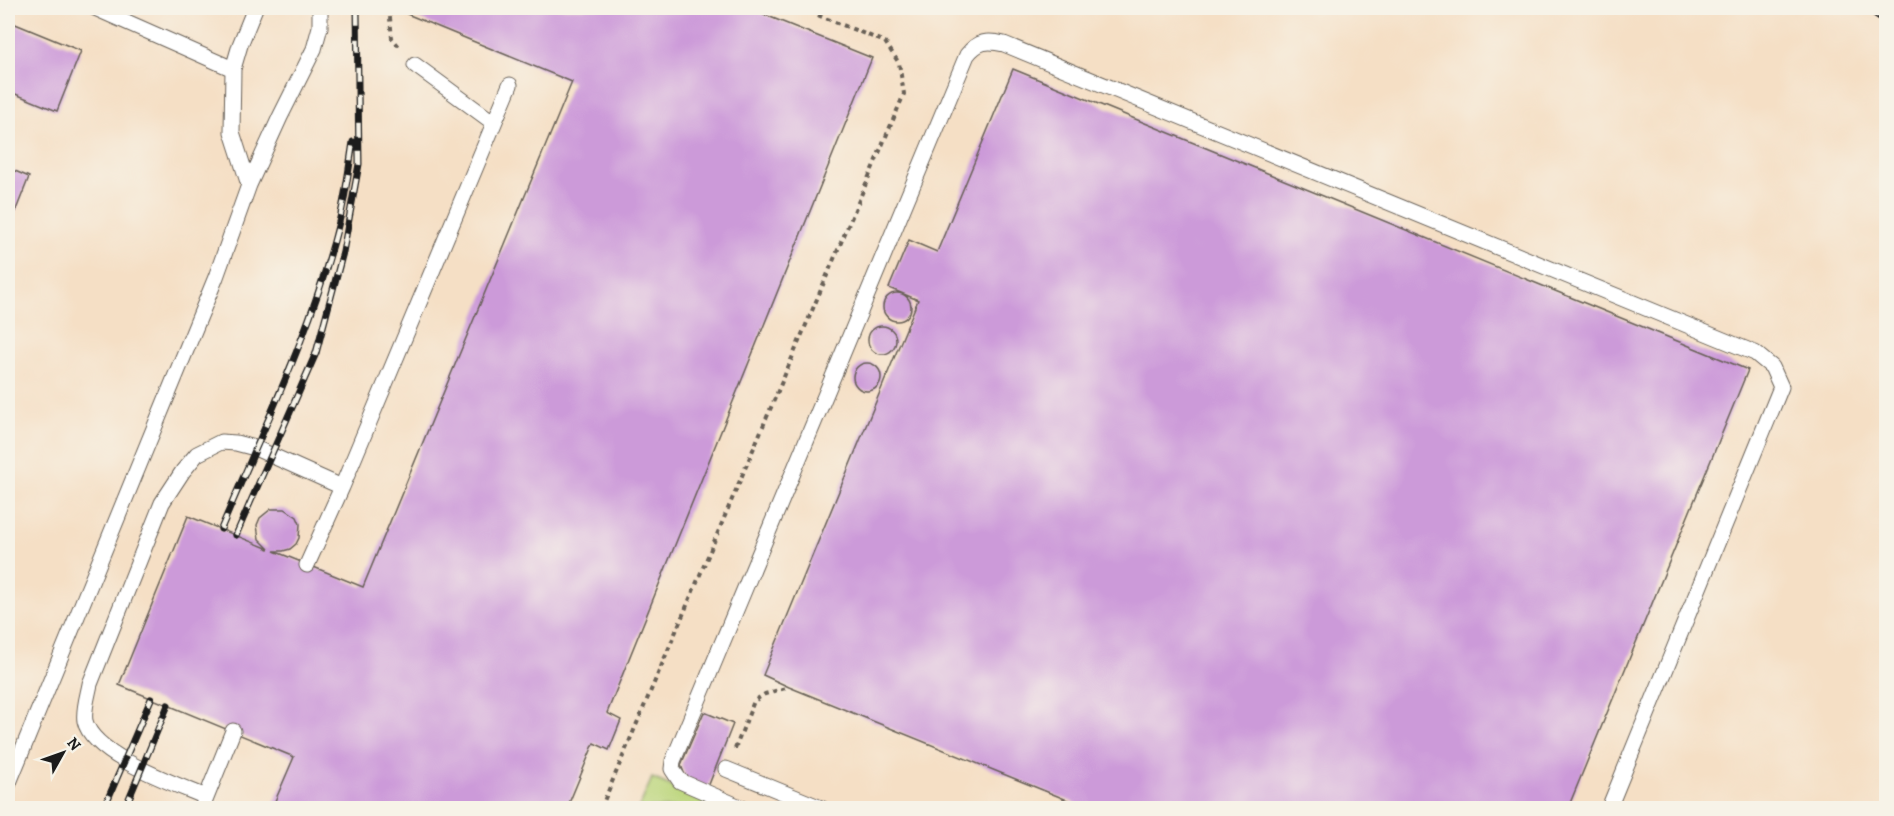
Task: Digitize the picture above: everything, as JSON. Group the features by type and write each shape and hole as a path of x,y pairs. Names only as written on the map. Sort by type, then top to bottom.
{"lane":[{"path":"94,8 233,69"},
{"path":"249,185 232,132 233,69 255,8"},
{"path":"8,785 216,277 249,185 314,49 320,27 320,8"},
{"path":"742,808 680,781 672,769 673,761 967,55 981,42 992,41 1744,348 1755,353 1772,367 1781,387 1609,808"},
{"path":"415,65 494,123"},
{"path":"307,564 342,487 510,85"},
{"path":"233,731 204,803 124,761 92,735 85,722 85,707 90,684 162,503 197,454 221,442 255,448 342,487"},
{"path":"726,769 820,808"}],"path":[{"path":"389,8 392,38 415,65"},
{"path":"602,808 904,94 899,63 885,42 800,8"}],"green space":[{"path":"652,778 722,808 639,808"}],"building":[{"path":"409,8 748,8 872,58 607,713 621,720 609,750 594,743 567,808 272,808 294,757 119,685 188,516 269,549 259,539 257,525 260,518 271,509 285,509 297,517 300,524 299,538 290,549 274,551 363,587 572,82 407,14"},
{"path":"8,21 81,51 57,111 8,91"},
{"path":"1013,69 1748,370 1568,808 1087,808 763,675 918,300 889,288 909,240 937,252"},
{"path":"8,168 29,177 8,230"},
{"path":"897,293 907,297 911,307 907,317 897,321 887,317 883,307 887,297"},
{"path":"882,326 892,330 896,340 892,350 882,354 872,350 868,340 872,330"},
{"path":"867,363 877,367 881,377 877,387 867,391 857,387 853,377 857,367"},
{"path":"704,712 733,724 708,787 686,778 681,765"}],"railway":[{"path":"236,535 316,353 343,252 359,164 357,8"},
{"path":"1867,8 1886,21"},
{"path":"221,529 287,376 316,298 340,218 353,142"},
{"path":"104,808 151,699"},
{"path":"125,808 168,705"}]}
